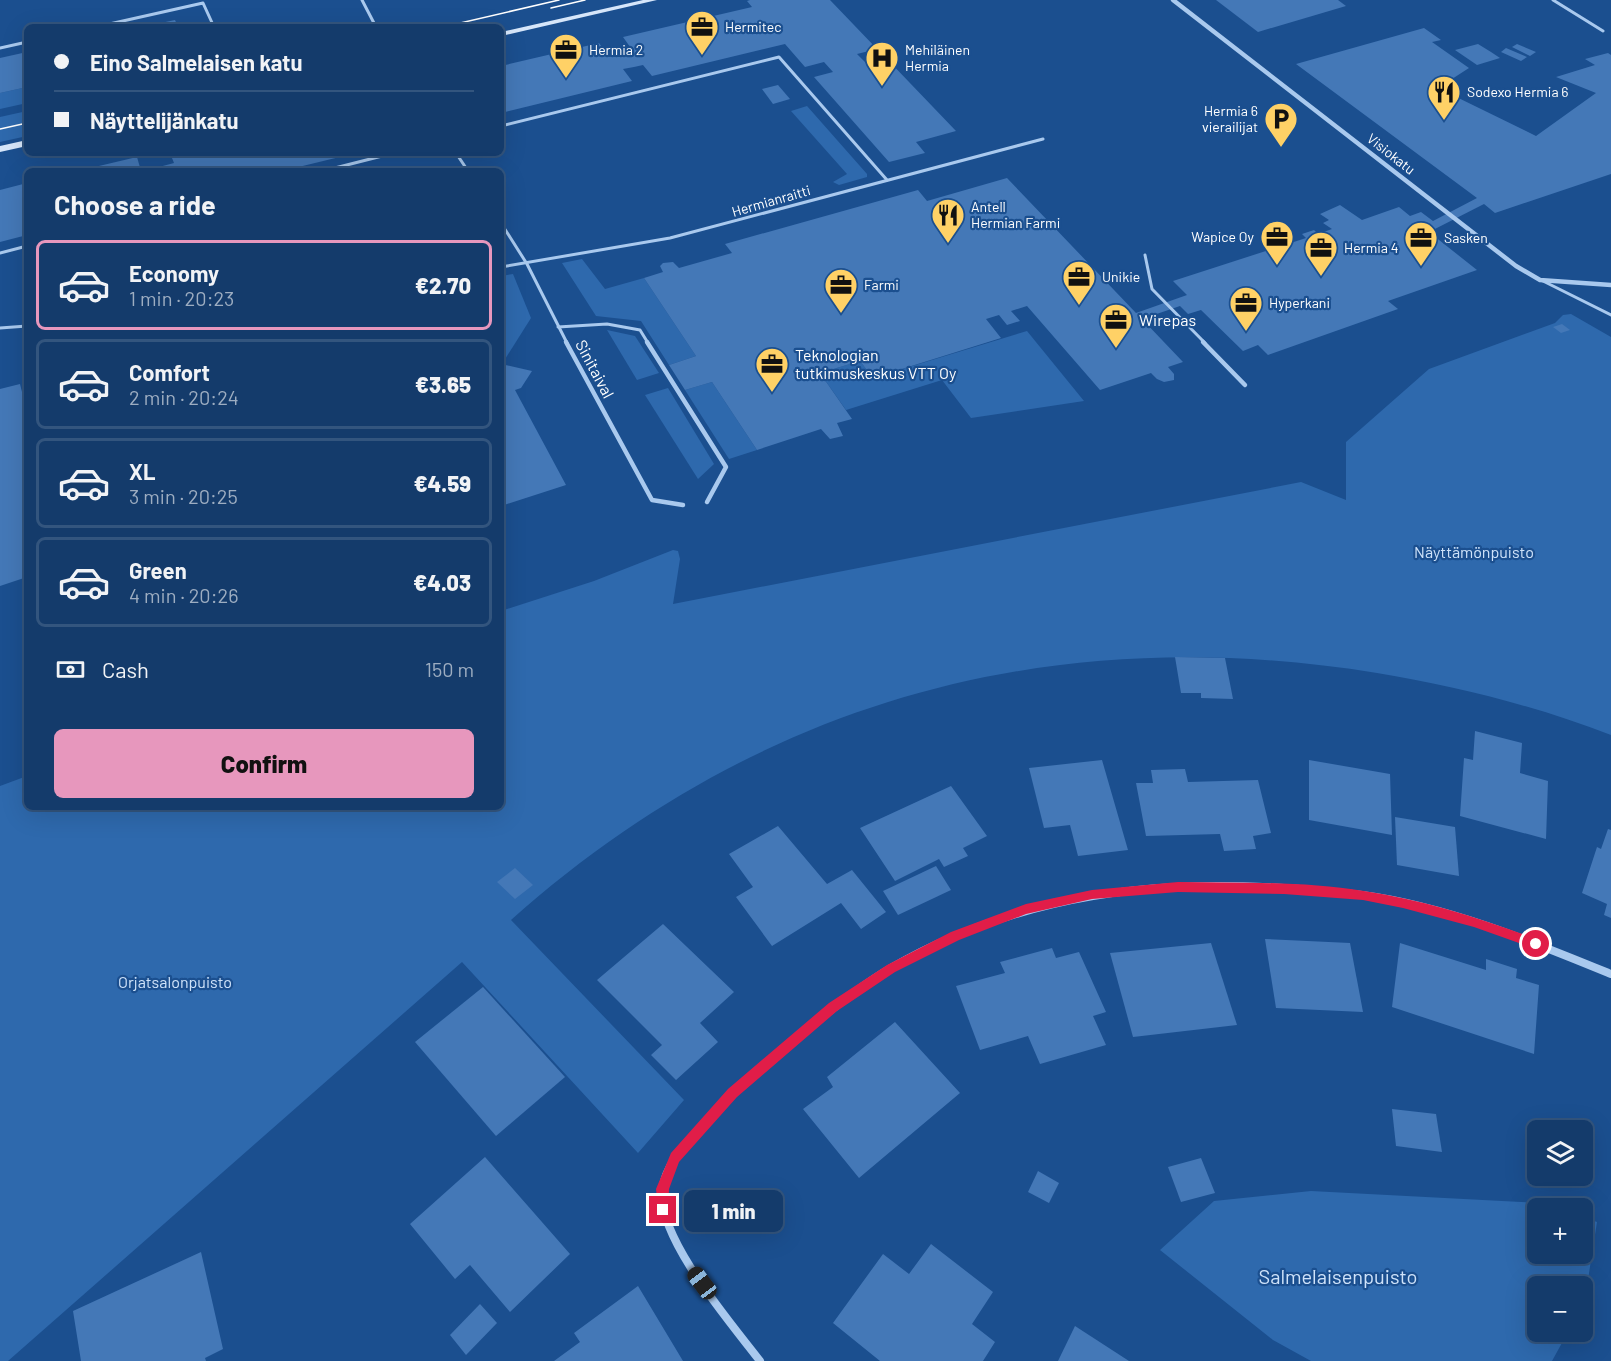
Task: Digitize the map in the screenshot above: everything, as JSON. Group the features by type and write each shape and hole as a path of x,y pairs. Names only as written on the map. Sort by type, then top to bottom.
{"street":[{"path":"504,33 653,0"},
{"name":"Visiokatu","path":"1173,0 1516,266 1540,280 1611,285"},
{"path":"0,149 24,144"},
{"path":"760,1361 688,1265 663,1210 662,1189 675,1158 732,1093 833,1007 891,968 955,936 1026,909 1092,895 1178,887 1284,889 1363,895 1403,903 1474,922 1611,974"}],"lane":[{"path":"362,0 374,24"},
{"path":"1552,0 1603,31"},
{"path":"109,24 203,3 213,24"},
{"path":"0,48 24,43"},
{"path":"504,125 779,57 887,180"},
{"name":"Hermianraitti","path":"504,267 670,238 1043,139"},
{"path":"335,168 382,156"},
{"name":"Sinitaival","path":"504,228 527,264 558,327 652,500 683,505"},
{"path":"0,253 24,247"},
{"path":"1145,255 1152,289 1245,385"},
{"path":"1540,280 1611,315"},
{"path":"558,327 608,324 640,330 726,467 707,502"},
{"path":"0,328 24,326"}],"green space":[{"path":"24,88 24,104 0,109 0,93"},
{"path":"807,106 867,174 867,177 839,185 833,182 847,174 791,111"},
{"path":"24,112 24,137 0,142 0,117"},
{"path":"582,259 605,289 644,278 696,356 669,365 641,321 596,316 562,263"},
{"path":"513,274 531,318 504,361 504,276"},
{"path":"1571,314 1611,337 1611,735 1496,698 1377,673 1257,659 1139,658 1025,670 915,694 808,731 705,781 606,844 511,920 684,1100 638,1153 462,962 8,1361 0,1361 0,786 24,777 24,810 504,810 504,610 594,581 673,550 678,551 680,559 673,604 1301,482 1346,500 1346,442 1429,369 1555,323 1563,315"},
{"path":"607,330 635,336 659,373 637,380"},
{"path":"1027,331 1084,401 971,418 942,380 846,410 820,373 860,361 873,378"},
{"path":"712,382 757,450 729,459 685,390"},
{"path":"668,388 714,464 698,479 645,395"},
{"name":"Salmelaisenpuisto","path":"1311,1191 1527,1202 1527,1264 1590,1264 1589,1276 1527,1276 1527,1342 1562,1342 1552,1361 1311,1361 1273,1340 1160,1250 1214,1201"},
{"name":"Salmelaisenpuisto","path":"1593,1221 1597,1222 1593,1248"}],"building":[{"name":"Hermia 2","path":"830,0 877,49 857,54 866,63 886,58 956,131 916,142 925,153 889,162 814,77 833,72 824,62 805,67 785,44 652,76 643,65 623,69 632,81 504,112 504,65 599,43 609,57 633,51 623,37 752,7 747,1"},
{"path":"1216,0 1338,0 1346,6 1258,32"},
{"path":"175,20 177,24 156,24"},
{"path":"1424,28 1441,40 1432,42 1469,68 1438,88 1536,136 1596,93 1556,77 1595,65 1585,59 1608,53 1611,55 1611,174 1495,213 1484,204 1429,232 1477,270 1388,301 1398,309 1268,355 1258,345 1243,351 1201,310 1188,314 1180,306 1142,319 1183,362 1168,367 1174,374 1174,380 1164,382 1151,373 1100,390 1027,306 1011,311 1020,321 1007,325 999,315 986,319 1001,338 873,378 860,361 820,373 852,419 837,423 843,436 830,439 821,429 757,450 712,382 685,390 669,365 696,356 644,278 663,272 660,266 663,263 673,262 679,268 732,253 725,244 918,190 927,201 1007,178 1136,313 1187,295 1173,281 1306,238 1302,234 1314,230 1318,234 1332,229 1323,223 1329,220 1320,214 1340,205 1362,220 1399,207 1410,216 1421,212 1433,221 1477,198 1296,64"},
{"path":"1478,44 1500,58 1477,65 1455,50"},
{"path":"1517,44 1536,52 1530,56 1512,47"},
{"path":"1506,48 1527,57 1521,61 1501,52"},
{"path":"24,53 24,88 0,93 0,58"},
{"path":"778,85 790,99 773,104 762,89"},
{"path":"171,156 344,156 294,168 155,168 174,163"},
{"path":"137,157 140,168 90,168"},
{"path":"24,184 24,236 0,242 0,190"},
{"path":"1562,324 1570,330 1561,333 1553,327"},
{"path":"504,365 532,371 521,388 515,390 566,485 504,505"},
{"path":"20,384 24,396 24,578 0,586 0,389"},
{"path":"1175,657 1225,658 1233,699 1201,698 1201,693 1181,693"},
{"path":"1475,731 1522,743 1520,773 1548,781 1546,839 1460,816 1464,758 1473,760"},
{"path":"1102,760 1128,850 1078,856 1070,825 1044,828 1029,768"},
{"path":"1309,760 1390,774 1392,835 1309,820"},
{"path":"1185,769 1188,782 1258,780 1271,833 1253,836 1256,849 1224,851 1220,834 1146,836 1136,783 1153,783 1151,770"},
{"path":"951,786 987,836 963,848 968,856 944,867 939,859 895,881 860,828"},
{"path":"1395,817 1455,827 1459,876 1397,865"},
{"path":"778,826 827,884 852,870 886,912 861,929 841,903 772,946 736,897 753,887 729,854"},
{"path":"1608,829 1611,830 1611,918 1604,915 1607,904 1582,893 1597,847 1601,849"},
{"path":"936,866 951,890 898,915 883,891"},
{"path":"515,868 533,885 515,899 497,882"},
{"path":"663,924 734,992 700,1023 718,1042 676,1080 651,1055 662,1045 597,980"},
{"path":"1265,939 1350,943 1363,1012 1276,1008"},
{"path":"1211,943 1237,1025 1133,1037 1110,953"},
{"path":"1400,943 1486,970 1486,959 1517,969 1516,978 1539,985 1534,1054 1392,1007"},
{"path":"1052,948 1056,958 1079,952 1106,1012 1093,1016 1106,1045 1040,1064 1028,1036 980,1050 956,986 1005,973 1000,962"},
{"path":"483,987 565,1077 496,1136 415,1042"},
{"path":"895,1022 960,1093 859,1178 803,1109 833,1087 827,1077"},
{"path":"1392,1109 1436,1114 1442,1152 1396,1146"},
{"path":"485,1157 570,1254 510,1312 470,1265 455,1279 410,1224"},
{"path":"1201,1158 1215,1193 1181,1202 1168,1167"},
{"path":"1038,1171 1059,1183 1049,1203 1028,1192"},
{"path":"931,1244 993,1292 972,1324 995,1342 983,1361 880,1361 833,1323 883,1254 909,1274"},
{"path":"201,1252 223,1349 205,1358 206,1361 81,1361 73,1311"},
{"path":"638,1286 683,1361 554,1361 580,1342 574,1333"},
{"path":"480,1304 497,1323 466,1355 450,1335"},
{"path":"1075,1326 1129,1361 1058,1361"}],"tram line":[{"path":"456,24 559,0"},
{"path":"551,8 585,0"},
{"path":"0,129 24,124"}],"place":[{"name":"Hermitec","path":"702,56"},
{"name":"Hermia 2","path":"566,79"},
{"name":"Mehiläinen Hermia","path":"882,87"},
{"name":"Sodexo Hermia 6","path":"1444,121"},
{"name":"Hermia 6 vierailijat","path":"1281,148"},
{"name":"Antell Hermian Farmi","path":"948,244"},
{"name":"Wapice Oy","path":"1277,266"},
{"name":"Sasken","path":"1421,267"},
{"name":"Hermia 4","path":"1321,277"},
{"name":"Unikie","path":"1079,306"},
{"name":"Farmi","path":"841,314"},
{"name":"Hyperkani","path":"1246,332"},
{"name":"Wirepas","path":"1116,349"},
{"name":"Teknologian tutkimuskeskus VTT Oy","path":"772,393"}],"route":[{"path":"663,1210 662,1189 675,1158 732,1093 833,1007 891,968 955,936 1026,909 1092,895 1178,887 1284,889 1363,895 1403,903 1474,922 1536,944"}],"park label":[{"name":"Näyttämönpuisto","path":"1474,552"},
{"name":"Orjatsalonpuisto","path":"175,982"}]}
